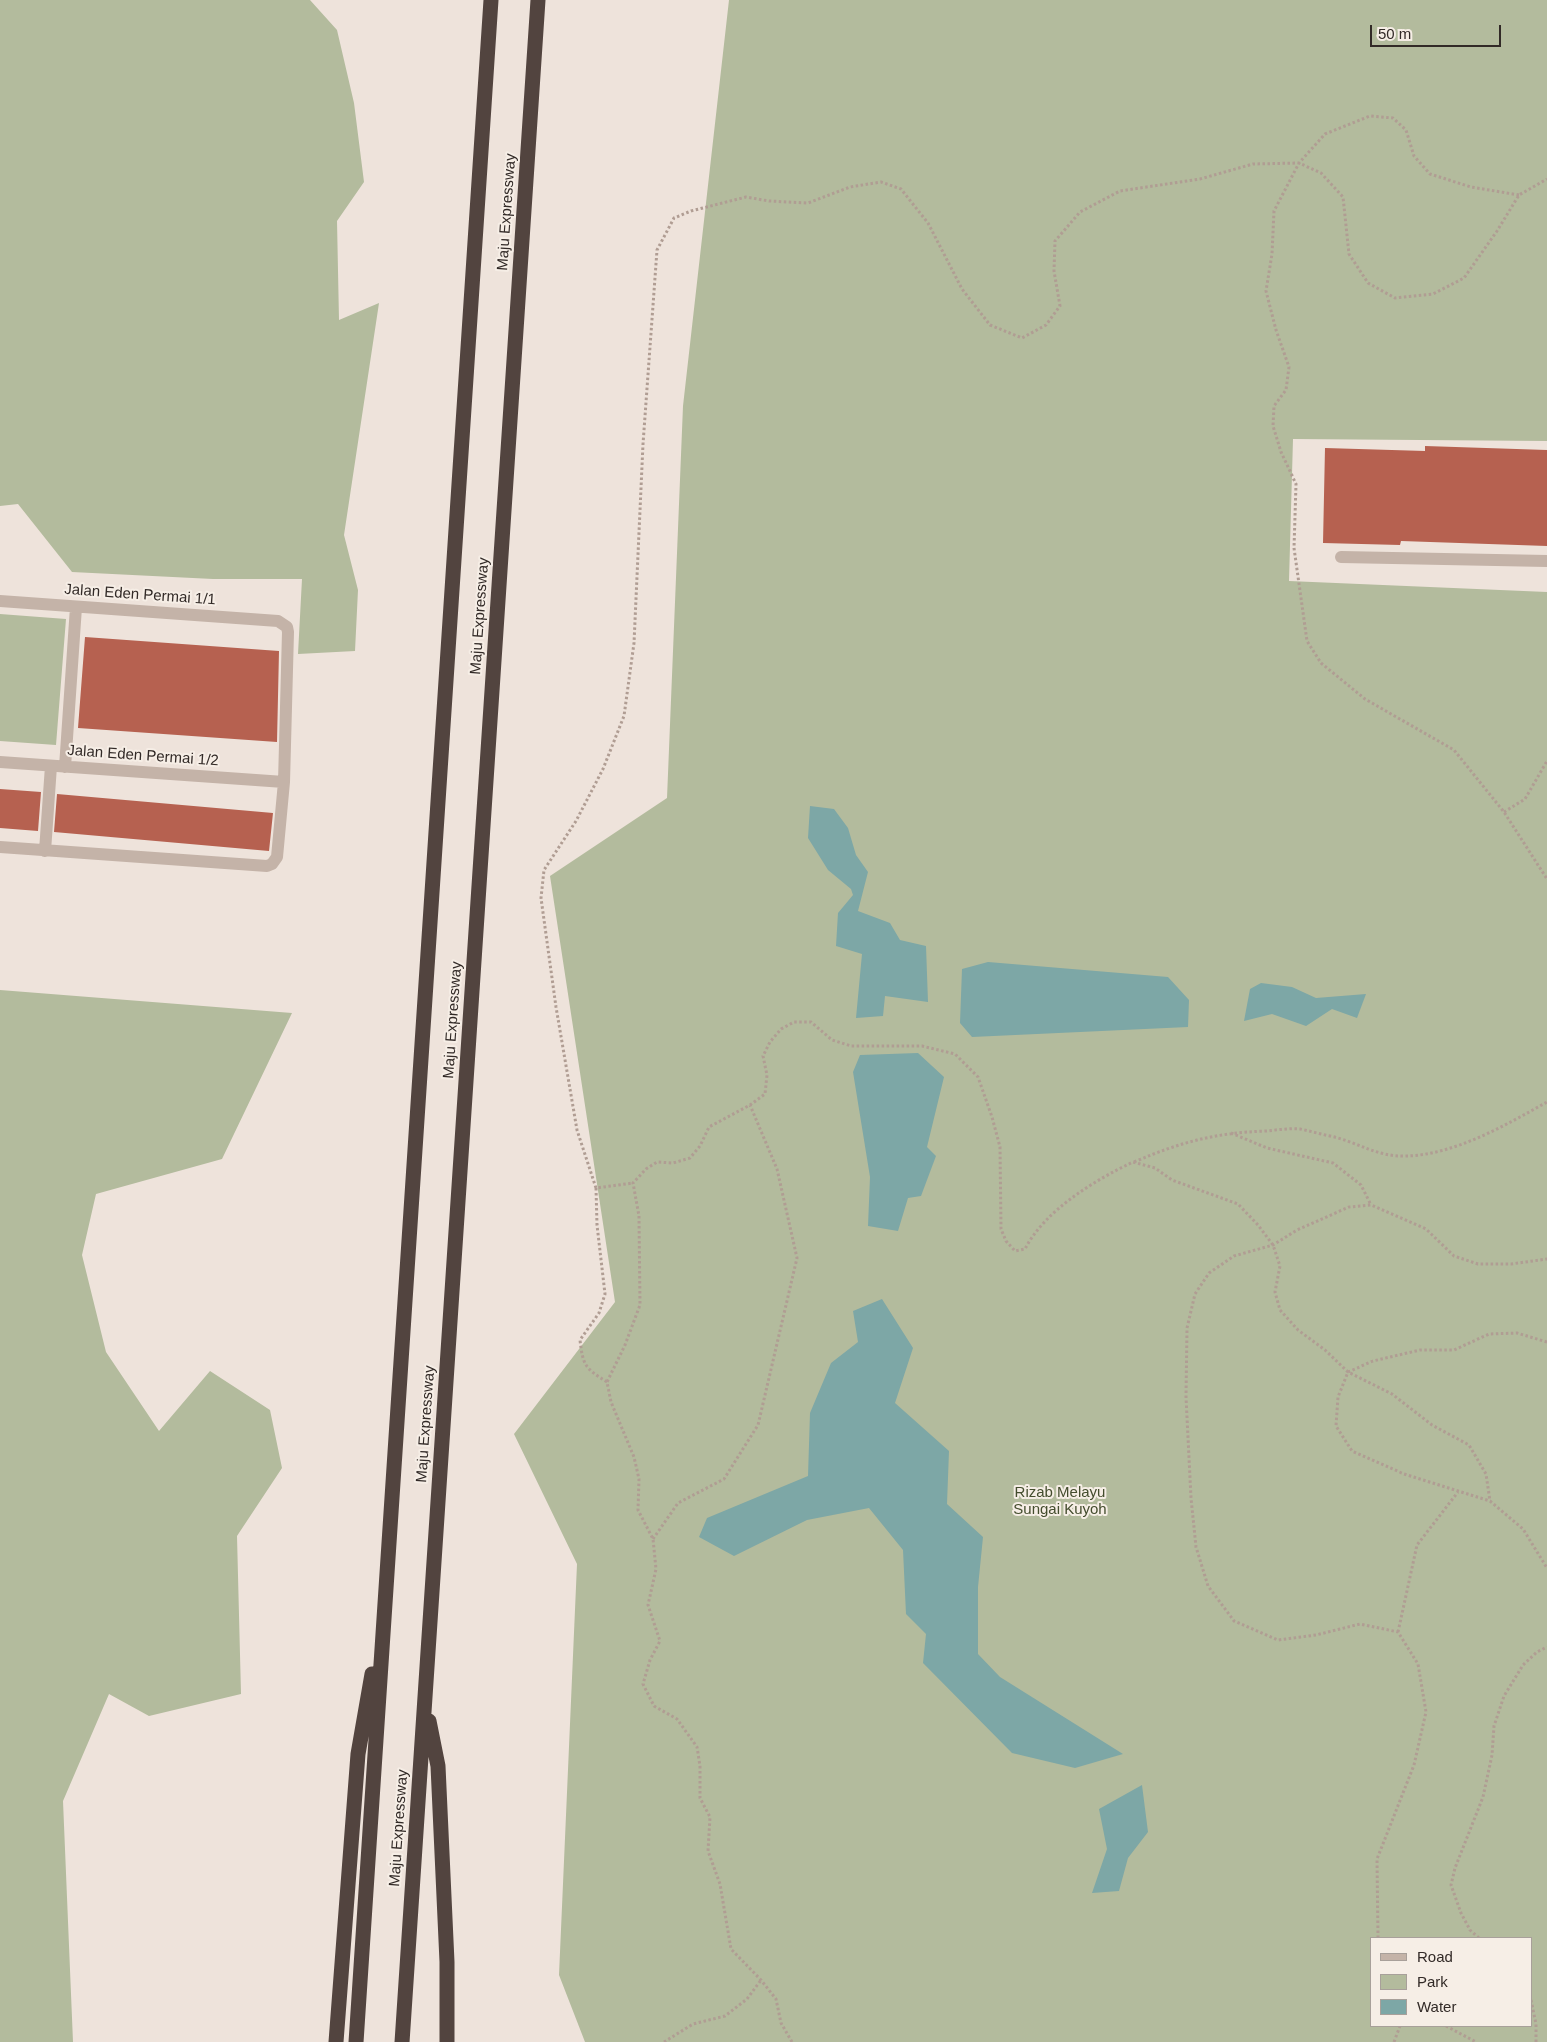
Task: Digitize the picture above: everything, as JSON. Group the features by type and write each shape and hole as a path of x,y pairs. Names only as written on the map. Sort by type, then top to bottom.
{"highway":[{"name":"Maju Expressway","path":"356,2042 491,0"},
{"name":"Maju Expressway","path":"402,2042 538,0"},
{"path":"336,2042 358,1754 385,1598"},
{"path":"425,1703 438,1766 447,1962 447,2042"}],"street":[{"path":"1341,557 1547,561"},
{"name":"Jalan Eden Permai 1/1","path":"0,601 278,621 286,627 288,632 284,782"},
{"path":"65,767 76,607"},
{"name":"Jalan Eden Permai 1/2","path":"0,762 284,782"},
{"path":"45,851 51,766"},
{"path":"0,847 267,866 272,864 277,856 284,782"}],"path":[{"path":"1519,195 1471,187 1430,174 1414,156 1406,130 1393,118 1370,116 1325,134 1299,163 1274,211 1272,254 1266,291 1276,330 1289,368 1286,390 1274,406 1273,426 1281,452 1296,484 1294,548 1307,641 1321,664 1365,699 1454,750 1504,812 1547,879"},
{"path":"607,1382 591,1372 583,1361 580,1340 599,1313 605,1294 598,1234 596,1188 578,1130 556,1007 541,898 544,870 580,813 603,769 624,716 634,643 643,444 654,318 657,250 674,218 691,210 746,198 808,203 850,186 881,182 902,189 928,223 962,289 990,325 1022,338 1046,325 1060,306 1054,272 1055,241 1080,212 1120,191 1200,179 1253,164 1299,163 1321,173 1343,197 1349,254 1368,283 1395,298 1433,294 1464,278 1497,231 1519,195 1547,179"},
{"path":"1504,812 1525,799 1547,761"},
{"path":"596,1188 633,1183 646,1169 657,1162 673,1163 690,1158 700,1146 709,1127 750,1105 765,1094 767,1075 762,1056 770,1042 782,1029 794,1022 811,1022 832,1040 852,1046 922,1046 955,1054 978,1077 1000,1147 1001,1229 1006,1241 1014,1251 1025,1248 1033,1234 1074,1197 1109,1174 1168,1147 1230,1132 1299,1129 1346,1140 1377,1154 1406,1156 1444,1150 1508,1124 1547,1102"},
{"path":"653,1539 678,1504 724,1480 758,1425 796,1267 797,1258 777,1169 750,1105"},
{"path":"1230,1132 1267,1148 1333,1163 1361,1185 1371,1205"},
{"path":"1133,1162 1155,1168 1172,1180 1238,1204 1258,1224 1273,1245 1280,1266 1275,1292 1280,1310 1298,1330 1325,1350 1348,1372 1392,1394 1432,1425 1469,1445 1486,1474 1490,1501"},
{"path":"633,1183 639,1216 640,1305 625,1345 607,1382 612,1402 634,1457 639,1479 638,1510 653,1539 656,1569 648,1605 660,1641 650,1660 643,1684 654,1706 677,1718 697,1748 700,1766 700,1798 710,1816 708,1851 720,1884 731,1949 761,1980 776,1999 781,2023 792,2042"},
{"path":"1398,1632 1360,1624 1316,1635 1278,1640 1234,1621 1208,1586 1196,1547 1191,1498 1186,1397 1187,1328 1195,1294 1209,1273 1234,1256 1273,1245 1297,1230 1349,1207 1371,1205 1426,1230 1454,1256 1478,1264 1511,1264 1547,1259"},
{"path":"1547,1342 1517,1333 1489,1334 1454,1350 1420,1350 1372,1361 1348,1372 1338,1396 1336,1426 1352,1452 1404,1474 1490,1501 1523,1529 1547,1568"},
{"path":"1378,1937 1377,1859 1414,1765 1426,1712 1418,1664 1398,1632 1417,1545 1458,1492"},
{"path":"1478,1937 1470,1930 1461,1913 1451,1885 1455,1868 1483,1797 1492,1755 1494,1726 1504,1696 1516,1680 1523,1665 1547,1647"},
{"path":"664,2042 692,2024 725,2016 747,1999 761,1980"},
{"path":"1532,2005 1536,2024 1536,2042"},
{"path":"1394,2042 1400,2027"},
{"path":"1448,2027 1476,2042"}],"green space":[{"path":"0,0 310,0 337,30 354,103 364,182 337,221 339,320 379,303 344,535 358,590 355,651 298,654 302,579 213,579 72,572 18,504 0,506"},
{"name":"Rizab Melayu Sungai Kuyoh","path":"729,0 1547,0 1547,441 1293,439 1289,581 1547,592 1547,2042 585,2042 559,1975 577,1564 514,1434 615,1302 550,876 667,798 683,406"},
{"path":"0,614 66,619 56,745 0,741"},
{"path":"0,990 292,1013 222,1159 96,1194 82,1255 106,1352 159,1431 210,1371 270,1410 282,1468 237,1536 241,1694 149,1716 109,1694 63,1801 73,2042 0,2042"}],"water":[{"path":"810,806 834,809 848,828 856,855 868,872 858,911 890,923 900,940 926,946 928,1002 885,996 883,1016 856,1018 862,954 836,946 838,913 853,895 851,889 828,870 808,838"},
{"path":"988,962 1168,977 1189,1000 1188,1027 972,1037 960,1023 962,969"},
{"path":"1261,983 1292,987 1316,998 1366,994 1357,1018 1332,1009 1306,1026 1272,1014 1244,1021 1250,989"},
{"path":"918,1053 944,1077 927,1147 936,1156 921,1196 908,1198 898,1231 868,1226 870,1177 853,1072 860,1055"},
{"path":"882,1299 913,1348 895,1403 949,1451 947,1504 983,1537 978,1587 978,1654 1000,1677 1123,1754 1075,1768 1012,1753 923,1663 926,1634 906,1614 903,1550 869,1508 807,1520 734,1556 699,1537 707,1518 808,1476 810,1413 831,1363 858,1342 853,1311"},
{"path":"1142,1785 1148,1832 1128,1858 1119,1891 1092,1893 1107,1849 1099,1809"}],"building":[{"path":"1425,446 1547,450 1547,546 1401,541 1400,545 1323,543 1325,448 1425,451"},
{"path":"85,637 279,651 277,742 78,728"},
{"path":"0,789 41,792 38,831 0,828"},
{"path":"57,794 273,813 269,851 54,832"}]}
